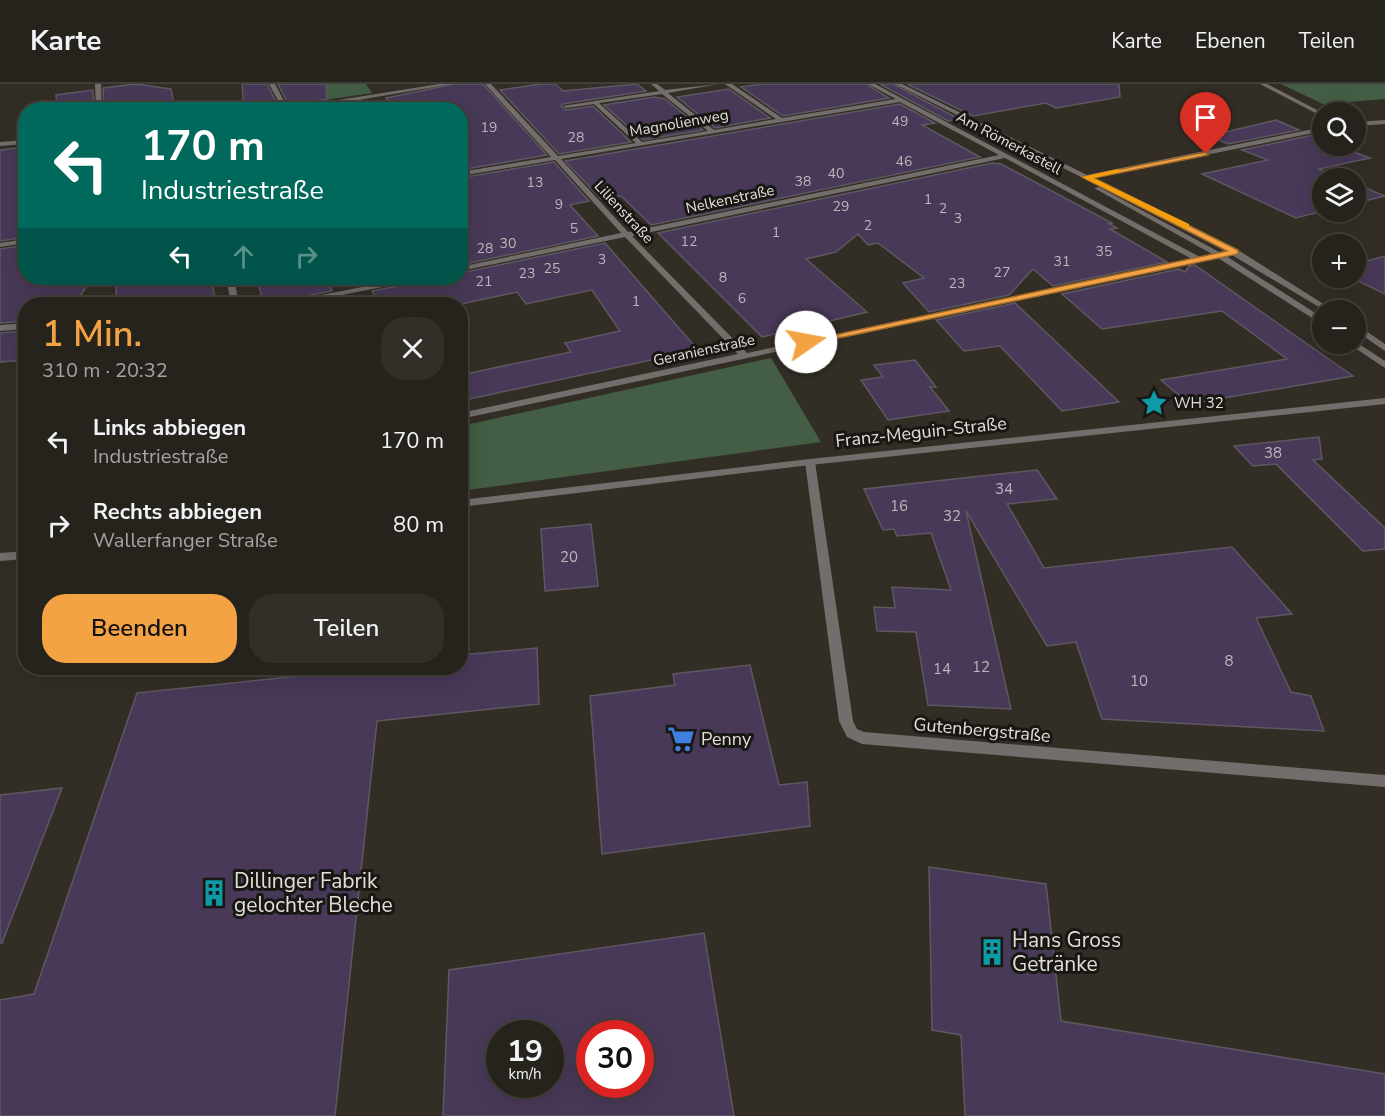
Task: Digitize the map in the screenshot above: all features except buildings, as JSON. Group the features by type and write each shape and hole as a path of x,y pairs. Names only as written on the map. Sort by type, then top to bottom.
{"street":[{"path":"98,84 99,102"},
{"path":"273,84 282,102"},
{"path":"336,102 449,84"},
{"name":"Lilienstraße","path":"488,84 626,234 744,356"},
{"path":"654,84 712,131"},
{"path":"566,106 716,84"},
{"path":"728,84 781,120"},
{"name":"Am Römerkastell","path":"871,84 1198,259"},
{"path":"898,84 1088,178 1107,185 1235,252 1313,300"},
{"path":"1263,84 1312,109"},
{"name":"Magnolienweg","path":"468,173 902,100"},
{"path":"595,102 640,143"},
{"path":"1366,123 1385,122"},
{"path":"1088,178 1312,131"},
{"path":"0,144 18,143"},
{"name":"Nelkenstraße","path":"468,267 1005,156"},
{"path":"1088,178 1110,197 1219,255 1312,315"},
{"path":"0,244 18,242"},
{"name":"Geranienstraße","path":"468,414 1235,252"},
{"path":"321,297 383,285"},
{"path":"0,328 18,327"},
{"path":"1366,334 1385,348"},
{"path":"1366,352 1385,365"},
{"name":"Franz-Meguin-Straße","path":"468,503 810,462 1385,401"},
{"name":"Gutenbergstraße","path":"810,462 846,721 852,733 861,738 1385,781"},
{"path":"0,557 18,556"}],"green space":[{"path":"314,84 366,84 372,93 311,102 299,102"},
{"path":"1281,84 1385,84 1385,99 1319,102"},
{"path":"771,358 821,442 468,490 468,424"}],"slow traffic":[{"path":"1118,171 1085,177 1107,185 1187,226"}],"place":[{"name":"WH 32","path":"1154,403"},
{"name":"Penny","path":"681,739"},
{"name":"Dillinger Fabrik gelochter Bleche","path":"214,893"},
{"name":"Hans Gross Getränke","path":"992,952"}],"route":[{"path":"806,342 1235,252 1107,185 1085,177 1206,154"}]}
